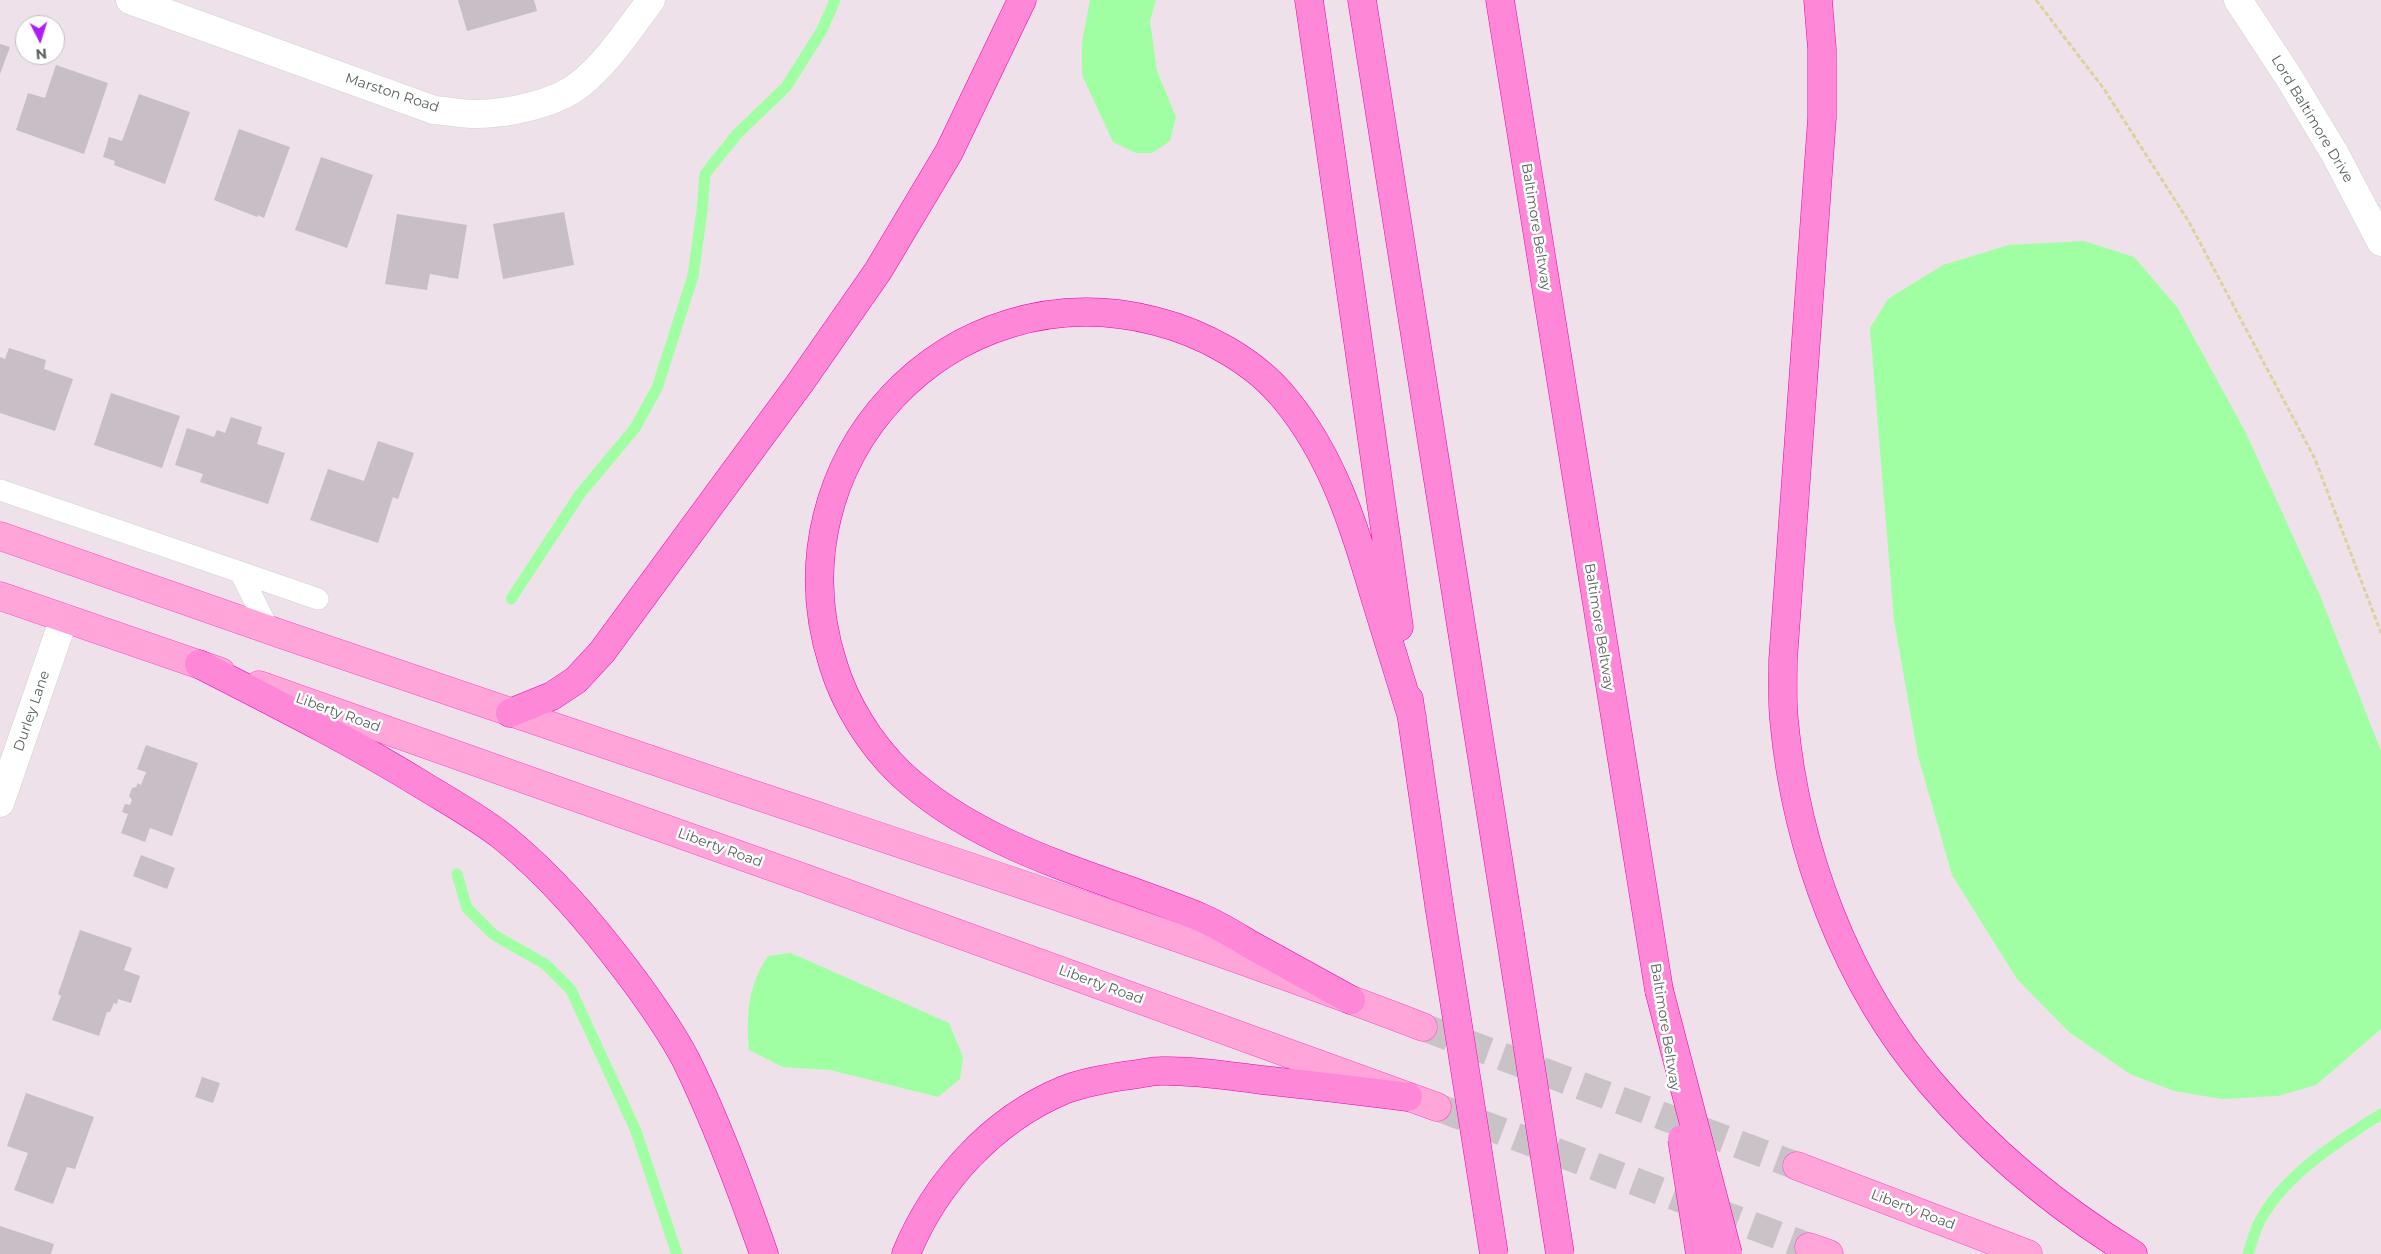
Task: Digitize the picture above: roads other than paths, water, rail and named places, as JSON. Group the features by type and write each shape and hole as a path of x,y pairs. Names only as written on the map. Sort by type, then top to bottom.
{"highway":[{"path":"510,713 552,696 576,680 602,652 800,383 878,271 949,152 1022,0"},
{"path":"1309,0 1439,906 1494,1254"},
{"path":"1362,0 1560,1254"},
{"name":"Baltimore Beltway","path":"1500,0 1700,1254"},
{"path":"1818,0 1822,49 1822,118 1783,660 1784,719 1792,783 1809,852 1829,911 1854,966 1890,1028 1930,1082 1976,1132 2089,1227 2133,1254"},
{"path":"1351,1000 1204,918 1035,856 953,814 899,772 873,741 849,705 836,675 825,641 820,604 819,568 823,529 833,495 851,454 873,420 901,388 931,361 968,339 1006,324 1048,314 1090,312 1135,316 1177,326 1214,344 1249,366 1283,395 1306,426 1326,462 1344,502 1412,717"},
{"path":"199,664 375,756 436,793 502,836 561,889 608,946 658,1012 685,1059 716,1124 764,1254"},
{"path":"1659,990 1728,1254"},
{"path":"906,1254 916,1230 940,1190 966,1159 995,1132 1028,1110 1065,1090 1103,1079 1160,1071 1230,1076 1408,1097"}],"main road":[{"path":"0,536 510,713 1036,889 1423,1027"},
{"name":"Liberty Road","path":"0,596 199,664 804,878 1437,1107"},
{"name":"Liberty Road","path":"1797,1166 2028,1254"}],"street":[{"name":"Marston Road","path":"130,0 434,110 476,114 516,110 552,99 578,86 607,57 651,0"},
{"name":"Lord Baltimore Drive","path":"2238,0 2288,76 2335,154 2381,242"},
{"name":"Durley Lane","path":"0,803 64,618"}],"lane":[{"path":"0,490 318,599"},
{"path":"240,572 269,630"}],"waterway":[{"path":"511,599 580,494 635,428 657,388 693,276 705,174 737,134 786,87 822,30 835,0"},
{"path":"457,874 467,908 494,935 545,964 571,990 636,1131 677,1254"},
{"path":"2248,1254 2260,1221 2286,1186 2315,1159 2381,1114"}],"tunnel":[{"path":"1423,1027 1797,1166"},
{"path":"1437,1107 1809,1247"}]}
